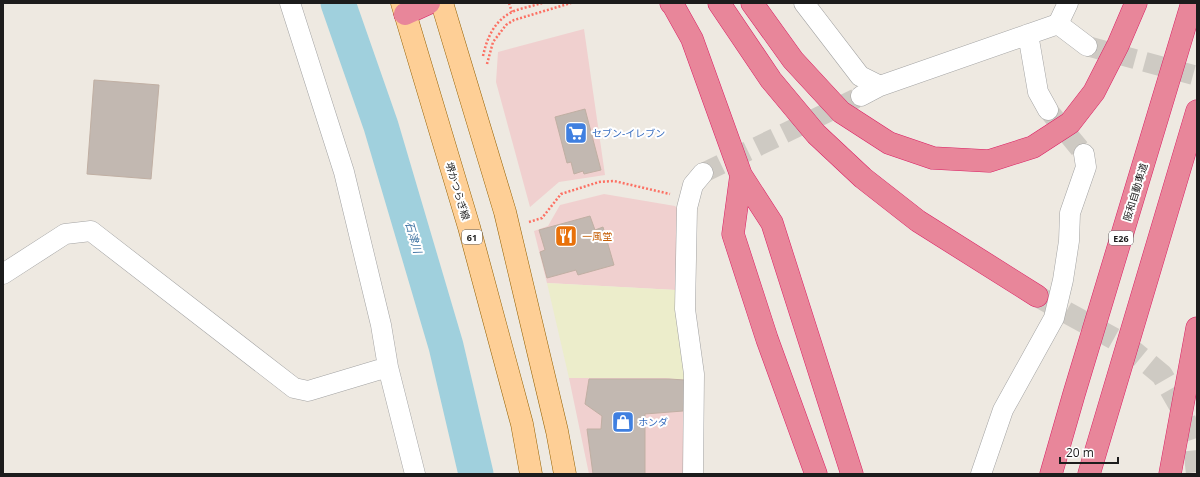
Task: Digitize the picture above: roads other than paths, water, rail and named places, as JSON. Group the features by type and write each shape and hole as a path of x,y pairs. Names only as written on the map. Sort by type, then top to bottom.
{"highway":[{"path":"403,8 429,3"},
{"path":"671,3 692,39 741,175 772,223 852,474"},
{"path":"719,3 776,86 816,134 863,178 918,221 1037,296"},
{"path":"752,3 793,60 841,112 889,143 934,158 988,161 1033,147 1070,123 1094,92 1118,45 1136,3"},
{"name":"阪和自動車道","path":"1050,474 1192,3"},
{"path":"1089,474 1197,112"},
{"path":"741,175 732,234 767,339 816,474"},
{"path":"1170,474 1197,328"}],"main road":[{"path":"442,3 505,212 557,431 565,474"},
{"name":"堺かつらぎ線","path":"403,8 469,227 522,424 532,474"}],"street":[{"path":"290,3 344,172 381,325 388,367 415,474"},
{"path":"804,3 860,76 880,86"},
{"path":"861,96 880,86 1058,24 1068,3"},
{"path":"1058,24 1087,46"},
{"path":"1028,34 1038,92 1048,110"},
{"path":"981,474 1003,410 1054,318 1063,280 1069,241 1070,213 1086,167 1084,154"},
{"path":"693,474 694,374 685,309 687,208 693,185 703,173"},
{"path":"3,274 65,234 91,231 294,388 308,391 388,367"}],"waterway":[{"name":"石津川","path":"338,3 381,126 446,346 476,474"}],"tunnel":[{"path":"1087,46 1197,76"},
{"path":"703,173 861,96"},
{"path":"1048,110 1084,154"},
{"path":"1037,296 1127,346 1162,375 1181,408 1194,446 1197,474"}],"place":[{"name":"セブン-イレブン","path":"576,133"},
{"name":"一風堂","path":"566,236"},
{"name":"ホンダ","path":"623,422"}]}
